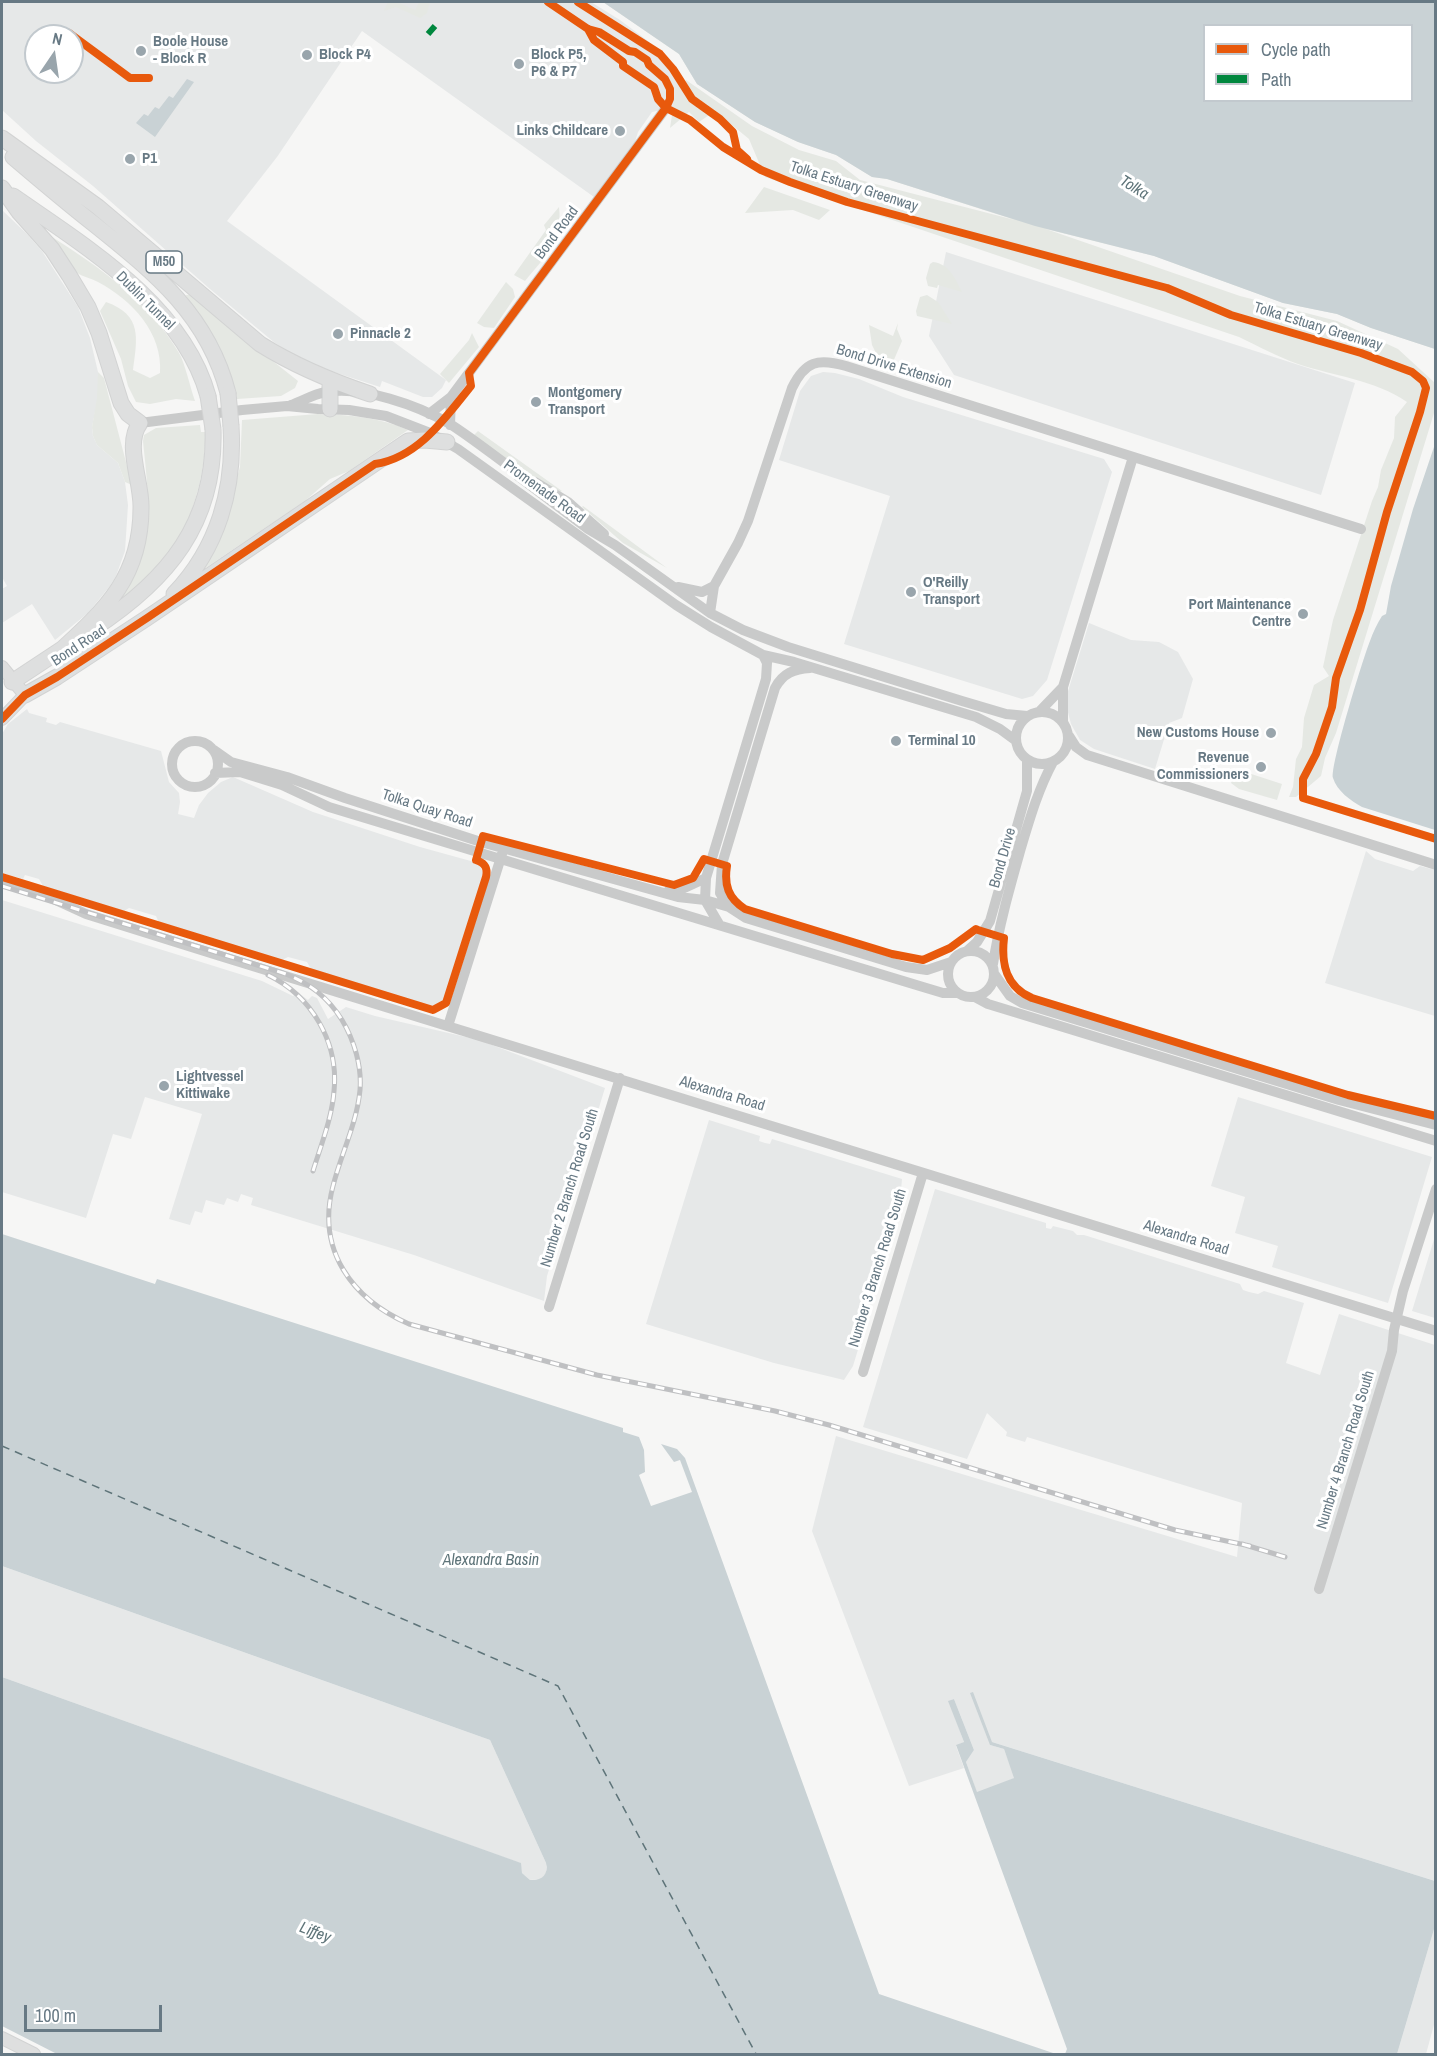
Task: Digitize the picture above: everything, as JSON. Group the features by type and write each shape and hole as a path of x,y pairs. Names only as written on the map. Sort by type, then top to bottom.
{"highway":[{"name":"M50","path":"2,138 98,207 260,344 330,386 370,394"},
{"name":"Dublin Tunnel","path":"2,148 145,265 170,289 189,311 209,342 221,368 228,393 231,426 232,472 226,499 215,533 200,562 176,592 147,618"},
{"name":"M50","path":"2,188 19,212 52,249 77,288 99,333 122,403 128,414 140,423"},
{"name":"Dublin Tunnel","path":"2,188 79,242 115,270 159,310 183,340 204,380 213,429 211,465 205,496 193,530 176,558 127,605 60,651"},
{"path":"330,386 330,409"},
{"path":"60,651 110,603 125,578 135,553 142,506 132,446 134,431 140,423"},
{"path":"147,618 408,441 447,442"},
{"name":"Bond Road","path":"25,695 57,677 147,618"},
{"name":"Bond Road","path":"7,686 60,651"}],"main road":[{"path":"2,667 7,686 25,695 2,718"},
{"path":"2,2038 34,2055"}],"street":[{"name":"Bond Road","path":"429,414 452,397 666,108"},
{"name":"Bond Drive Extension","path":"711,613 714,586 748,521 792,388 798,375 806,367 824,362 846,366 1361,529"},
{"name":"Promenade Road","path":"288,406 317,395 330,386"},
{"name":"Promenade Road","path":"370,394 429,414 450,425 514,470 518,476 588,529 614,544 711,613 742,630 788,647 997,712 1027,716"},
{"path":"450,425 452,397"},
{"name":"Promenade Road","path":"140,423 288,406 349,410 386,416 447,442 676,605 764,656 816,668"},
{"path":"1133,457 1063,687 1063,722 1076,747 1087,755 1436,865"},
{"path":"672,585 702,592 714,586"},
{"path":"719,924 705,900 706,878 766,679 767,663 764,656"},
{"path":"729,907 720,893 722,864 775,688 789,672 816,668 976,717 1000,729 1015,740"},
{"path":"1039,712 1063,687"},
{"path":"1063,722 1054,714 1039,712 1027,716 1021,722 1015,740 1020,753 1027,760 1037,764 1053,762 1065,751 1069,736"},
{"path":"188,742 204,742 214,750 218,763 215,773 209,782 193,786 179,780 172,766 172,758 176,750 188,742"},
{"name":"Tolka Quay Road","path":"214,750 231,762 287,777 502,854 632,897 943,993 957,993"},
{"name":"Bond Drive","path":"968,951 977,942 990,921 1027,791 1027,760"},
{"name":"Bond Drive","path":"994,970 1009,889 1040,785 1053,762"},
{"name":"Tolka Quay Road","path":"215,773 240,771 282,785 329,807 502,854 636,884 678,897 705,900 729,907 746,918 917,970 939,967 951,962"},
{"path":"448,1026 502,854"},
{"path":"659,891 680,890 706,878"},
{"name":"Alexandra Road","path":"2,883 49,897 87,914 1436,1331"},
{"path":"632,897 636,884"},
{"path":"1436,1125 1339,1100 1022,1003 1010,996 985,955 968,951 956,956 951,962 948,975 952,988 964,996 1436,1141"},
{"path":"975,998 990,988 994,970"},
{"name":"Number 2 Branch Road South","path":"549,1307 620,1078"},
{"name":"Number 3 Branch Road South","path":"863,1372 923,1173"},
{"name":"Number 4 Branch Road South","path":"1319,1589 1392,1351 1403,1291 1436,1189"}],"shaded area":[{"path":"2,2 591,2 660,50 682,76 685,93 676,107 652,112 638,132 634,145 594,197 362,31 277,157 227,221 446,380 442,388 432,397 423,397 382,381 380,387 309,364 275,343 93,186 36,141 2,110"},
{"path":"388,2 397,2 415,10 419,2 430,2 427,13 420,18 396,7 384,11"},
{"path":"603,2 1435,2 1435,349 1337,314 1283,303 1154,256 1046,229 1240,296 1337,321 1398,349 1435,383 1434,413 1321,776 1296,797 1289,797 1293,787 1296,759 1302,747 1304,718 1314,685 1329,676 1323,667 1333,620 1378,487 1381,470 1394,438 1395,417 1407,402 1382,388 1291,361 1239,337 765,177 749,139 715,111 699,122 689,112 670,128 676,89 686,80 752,126 799,150 836,161 860,180 1015,220 887,179 872,177 836,155 798,142 755,122 697,84 679,54"},
{"path":"764,187 830,210 819,220 793,210 745,213"},
{"path":"559,207 558,229 546,256 525,281 514,275 546,230 544,225"},
{"path":"2,210 42,251 78,307 90,338 98,372 98,398 92,427 93,436 97,445 118,463 125,482 128,505 125,551 116,576 88,613 55,640 32,604 2,623 2,589 7,586 2,577"},
{"path":"49,235 104,272 153,317 181,357 195,401 176,399 150,404 136,402 128,386 121,359 100,311 106,302 118,307 132,321 136,338 133,370 150,378 160,373 160,358 151,331 133,308 111,289 73,269"},
{"path":"946,252 1355,383 1321,495 954,375 929,336"},
{"path":"933,262 948,269 962,292 938,285 937,288 928,286 926,278 930,264"},
{"path":"506,282 513,289 515,297 494,328 484,327 477,323"},
{"path":"194,294 235,331 298,381 295,388 281,396 237,399 201,319 187,299 186,295"},
{"path":"927,295 938,302 952,324 917,316 920,297"},
{"path":"898,323 897,329 902,341 890,369 879,363 872,345 869,325 893,336"},
{"path":"472,333 479,347 449,383 440,374 469,340"},
{"path":"98,372 104,378 132,485 125,482 118,463 97,445 93,436"},
{"path":"823,372 859,379 903,397 1104,459 1112,472 1047,680 1033,696 1022,699 844,644 890,496 779,460 800,391 811,376"},
{"path":"318,414 375,419 408,430 349,471 330,479 305,501 201,571 224,521 240,467 242,420"},
{"path":"200,425 201,432 205,432 203,466 194,503 180,538 156,572 112,610 138,565 146,535 148,504 144,435 156,428"},
{"path":"478,431 562,491 560,492 517,467 474,435"},
{"path":"583,506 667,568 623,543"},
{"path":"1089,623 1131,640 1159,642 1178,652 1193,679 1182,718 1169,723 1155,769 1094,749 1080,740 1071,724 1065,701"},
{"path":"27,709 29,713 47,718 46,722 56,725 60,722 161,751 169,782 179,793 178,814 194,818 199,805 208,793 221,782 233,777 313,812 420,847 478,863 484,874 444,1001 434,1007 311,969 307,962 288,957 282,960 159,923 156,916 129,908 124,911 43,886 39,879 25,875 23,879 2,873 2,734 8,724"},
{"path":"1236,769 1282,784 1277,800 1239,789 1231,783"},
{"path":"1366,851 1375,859 1413,871 1420,866 1435,870 1435,1016 1325,983"},
{"path":"2,900 262,981 293,996 297,992 308,1000 312,996 317,998 328,1019 346,1007 479,1040 605,1088 547,1276 544,1301 414,1255 251,1205 253,1198 241,1194 238,1202 227,1198 224,1205 206,1200 202,1213 195,1211 190,1225 169,1219 202,1114 145,1097 131,1139 113,1134 86,1218 2,1192"},
{"path":"1238,1097 1432,1157 1388,1303 1272,1267 1278,1246 1235,1233 1245,1197 1211,1186"},
{"path":"709,1120 760,1136 759,1141 765,1143 770,1144 772,1139 902,1179 899,1214 853,1366 844,1380 774,1363 646,1324"},
{"path":"935,1189 1046,1223 1046,1228 1051,1229 1053,1226 1073,1231 1077,1235 1084,1235 1240,1284 1243,1290 1249,1292 1258,1294 1264,1291 1304,1303 1286,1363 1320,1375 1339,1314 1435,1345 1435,1881 992,1742 990,1745 1004,1749 1015,1778 977,1793 966,1762 974,1750 954,1699 949,1701 964,1742 956,1746 964,1768 909,1786 812,1531 836,1436 1237,1557 1242,1503 1027,1437 1025,1442 1006,1436 1007,1432 987,1413 967,1459 863,1427"},
{"path":"1435,1236 1435,1318 1412,1311"},
{"path":"2,1566 490,1740 546,1863 546,1874 541,1879 530,1880 522,1873 520,1863 2,1677"},
{"path":"1435,1926 1435,2021 1426,2054 1397,2054"}],"water":[{"name":"Tolka","path":"603,2 1435,2 1435,349 1337,314 1283,303 1154,256 1035,226 887,179 872,177 836,155 798,142 755,122 697,84 679,54"},
{"path":"187,79 194,82 155,137 136,123 144,114 148,116 155,107 159,109 169,96 173,98"},
{"path":"1435,444 1436,830 1362,807 1341,791 1333,778 1333,769 1354,689 1372,634 1382,616 1386,614 1391,586 1413,509"},
{"name":"Alexandra Basin","path":"2,1234 155,1284 157,1279 623,1428 623,1432 639,1437 644,1450 645,1472 639,1475 651,1506 692,1492 680,1460 674,1462 661,1444 677,1449 685,1458 879,1994 1056,2054 57,2054 2,2026 2,1677 521,1863 522,1873 530,1880 543,1876 547,1867 490,1740 2,1566"},
{"path":"973,1692 992,1742 1435,1881 1435,1926 1397,2054 1065,2054 1067,2049 956,1745 964,1742 948,1701 954,1699 974,1750 966,1762 977,1792 1014,1778 1004,1749 990,1745 970,1693"}],"ferry route":[{"path":"2,1446 558,1686 756,2054"}],"railway":[{"path":"2,886 283,973 301,981 324,997 342,1020 350,1036 356,1054 360,1081 356,1114 333,1186 329,1209 330,1231 343,1270 355,1286 389,1314 409,1324 597,1375 775,1411 829,1425 1175,1530 1250,1546"},
{"path":"268,975 284,984 310,1008 327,1039 332,1056 333,1101 313,1171"},
{"path":"1242,1544 1285,1557"}],"marked path":[{"path":"428,34 435,26"},
{"path":"566,134 574,123"}],"cycle path":[{"path":"2,719 25,695 57,677 147,618 375,464 405,454 418,445 441,423 471,386 469,373 666,108 670,99 670,89 665,79 649,65 647,60 599,32 588,29 548,2"},
{"path":"578,2 660,54 673,69 692,99 720,119 733,132 737,150 747,159"},
{"name":"Tolka Estuary Greenway","path":"588,29 594,40 623,62 623,66 654,87 658,99 666,108 690,120 723,147 761,170 847,202 1167,288 1231,315 1361,353 1412,372 1423,381 1426,388 1420,412 1387,512 1360,610 1336,678 1332,707 1316,754 1303,779 1303,798 1436,839"},
{"path":"84,44 130,78 149,78"},
{"path":"2,877 433,1010 446,1003 486,877 485,866 476,860 483,836 674,885 693,878 704,859 727,866 728,891 745,909 892,954 923,960 950,948 976,929 1004,938 1003,957 1007,974 1016,988 1032,998 1348,1095 1436,1116"}],"place":[{"name":"Boole House - Block R","path":"141,51"},
{"name":"Block P4","path":"307,55"},
{"name":"Block P5, P6 & P7","path":"519,64"},
{"name":"Links Childcare","path":"620,131"},
{"name":"P1","path":"130,159"},
{"name":"Pinnacle 2","path":"338,334"},
{"name":"Montgomery Transport","path":"536,402"},
{"name":"O'Reilly Transport","path":"911,592"},
{"name":"Port Maintenance Centre","path":"1303,614"},
{"name":"New Customs House","path":"1271,733"},
{"name":"Terminal 10","path":"896,741"},
{"name":"Revenue Commissioners","path":"1261,767"},
{"name":"Lightvessel Kittiwake","path":"164,1086"}],"water label":[{"name":"Liffey","path":"315,1933"}]}
